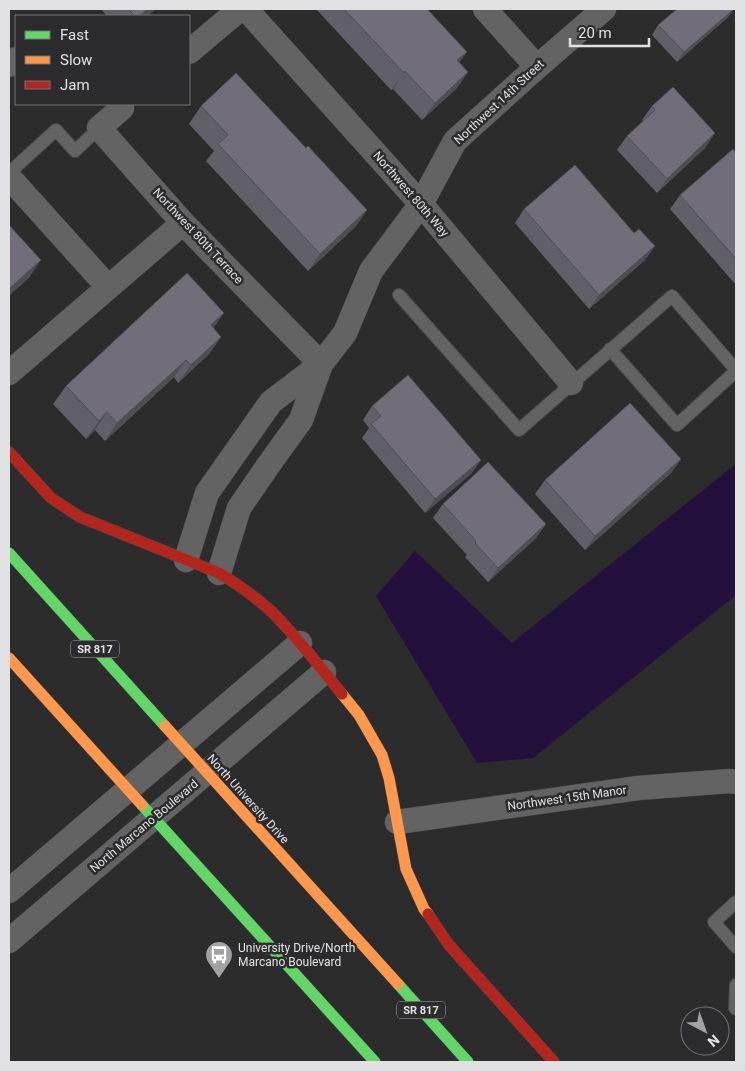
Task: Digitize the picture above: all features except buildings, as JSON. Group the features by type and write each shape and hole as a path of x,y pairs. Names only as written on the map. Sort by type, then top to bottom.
{"main road":[{"path":"9,452 51,498 80,517 219,573 240,586 271,611 300,643 359,715 382,755 389,778 406,869 424,909 449,945 554,1062"},
{"name":"North University Drive","path":"9,553 468,1062"},
{"path":"9,658 375,1062"}],"street":[{"path":"190,51 240,9"},
{"name":"Northwest 80th Way","path":"246,9 421,204 571,383"},
{"path":"485,9 537,67"},
{"name":"Northwest 14th Street","path":"186,560 207,493 271,402 321,364 345,333 372,271 421,204 455,141 604,9"},
{"path":"99,128 123,105"},
{"name":"Northwest 80th Terrace","path":"99,128 182,223 321,364"},
{"path":"9,175 108,287"},
{"path":"9,373 182,223"},
{"name":"Northwest 14th Street","path":"219,573 239,508 301,420 321,364"},
{"path":"10,888 300,643"},
{"name":"North Marcano Boulevard","path":"9,941 324,672"},
{"name":"Northwest 15th Manor","path":"398,822 638,788 736,782"}],"lane":[{"path":"9,175 56,130 75,151 99,128"},
{"path":"399,295 519,430 571,383 672,296 736,371 678,425 610,350"},
{"path":"736,902 714,922 736,947"},
{"path":"736,985 736,1009"}],"shaded area":[{"path":"736,464 736,595 533,758 477,763 376,596 415,551 512,643"}],"traffic: fast":[{"path":"9,553 165,726"},
{"path":"142,805 375,1062"},
{"path":"398,984 468,1062"}],"traffic: slow":[{"path":"9,658 142,805"},
{"path":"342,694 359,715 382,755 389,778 406,869 428,914"},
{"path":"165,726 398,984"}],"traffic: jam":[{"path":"9,452 51,498 80,517 219,573 246,591 266,606 281,622 342,694"},
{"path":"428,914 449,945 554,1062"}],"place":[{"name":"University Drive/North Marcano Boulevard","path":"219,979"}]}
